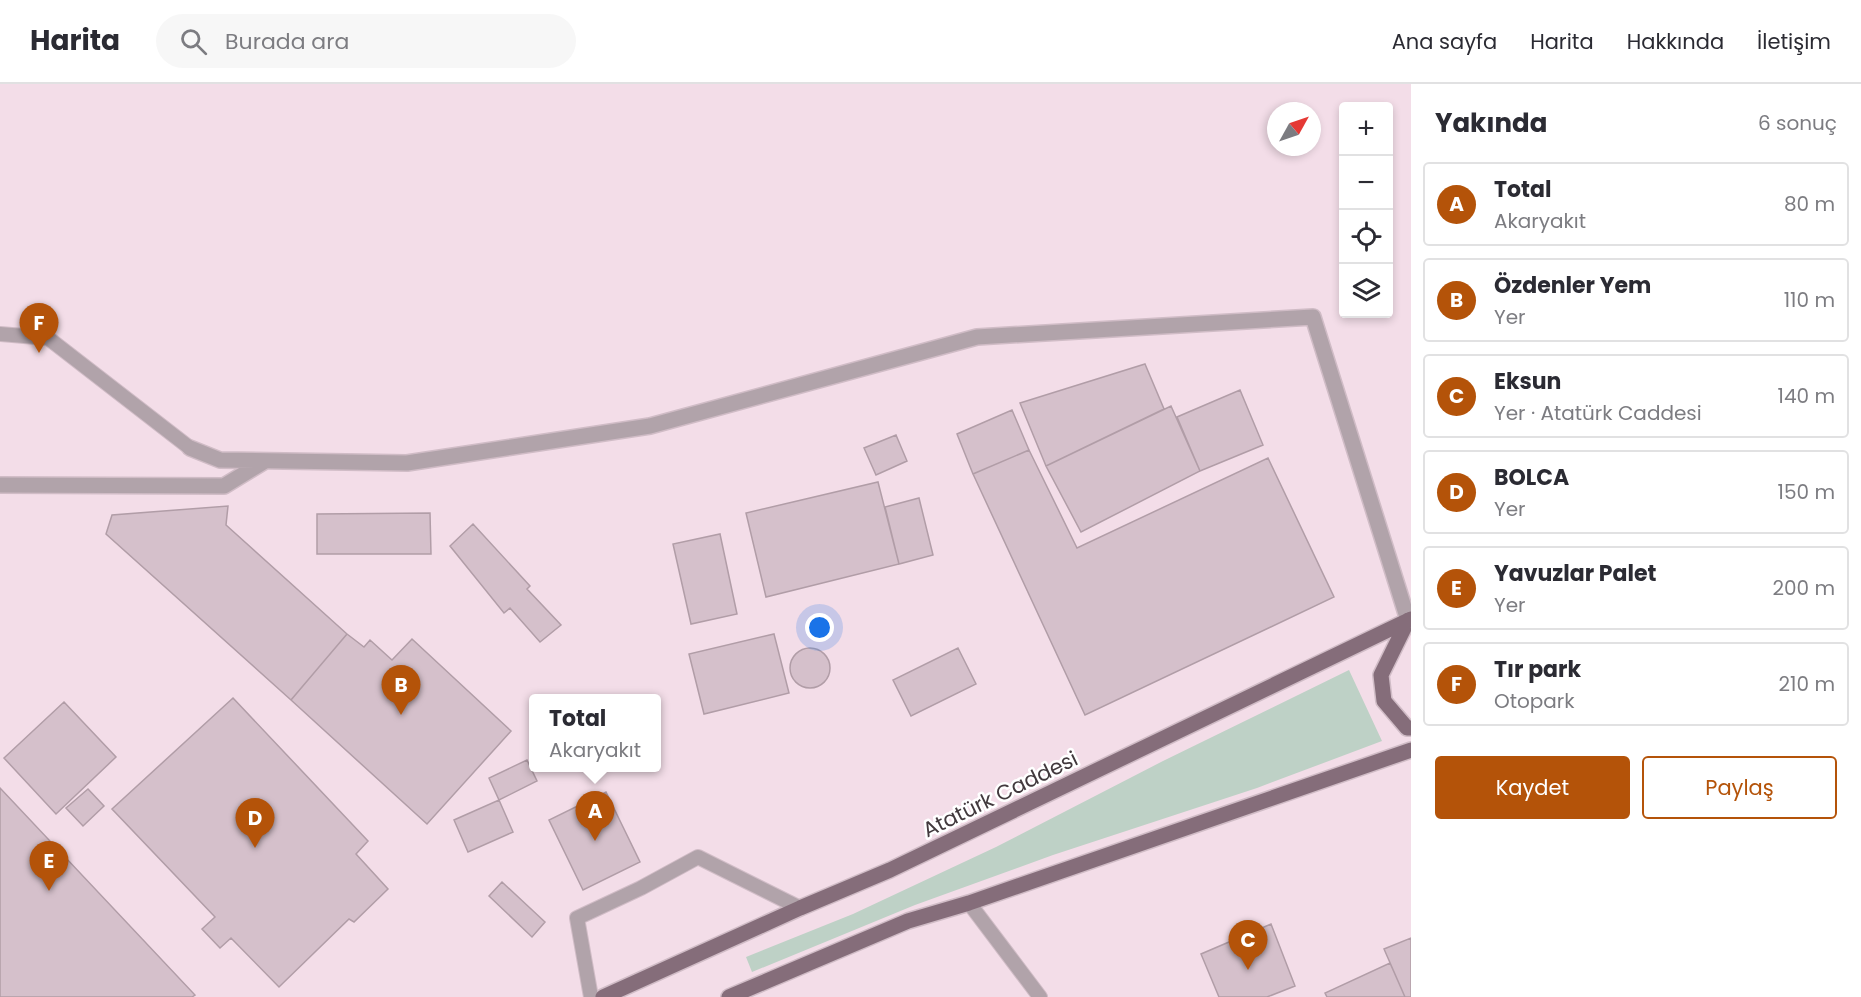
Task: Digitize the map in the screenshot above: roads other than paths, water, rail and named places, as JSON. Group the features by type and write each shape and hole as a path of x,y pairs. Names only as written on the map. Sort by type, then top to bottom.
{"main road":[{"path":"1410,620 1381,675 1384,701 1407,728 1411,728"},
{"name":"Atatürk Caddesi","path":"603,997 890,870 1410,620"},
{"path":"729,997 908,921 969,903 1411,750"}],"street":[{"path":"190,448 220,460 407,463 650,426 977,337 1313,317 1410,620"},
{"path":"0,485 224,486 265,461"}],"lane":[{"path":"0,334 48,338 190,448"},
{"path":"591,997 577,918 641,888 698,857 800,908"},
{"path":"969,903 1040,997"}],"place":[{"name":"Tır park","path":"39,353"},
{"name":"Özdenler Yem","path":"401,715"},
{"name":"Total","path":"595,841"},
{"name":"BOLCA","path":"255,848"},
{"name":"Yavuzlar Palet","path":"49,891"},
{"name":"Eksun","path":"1248,970"}]}
